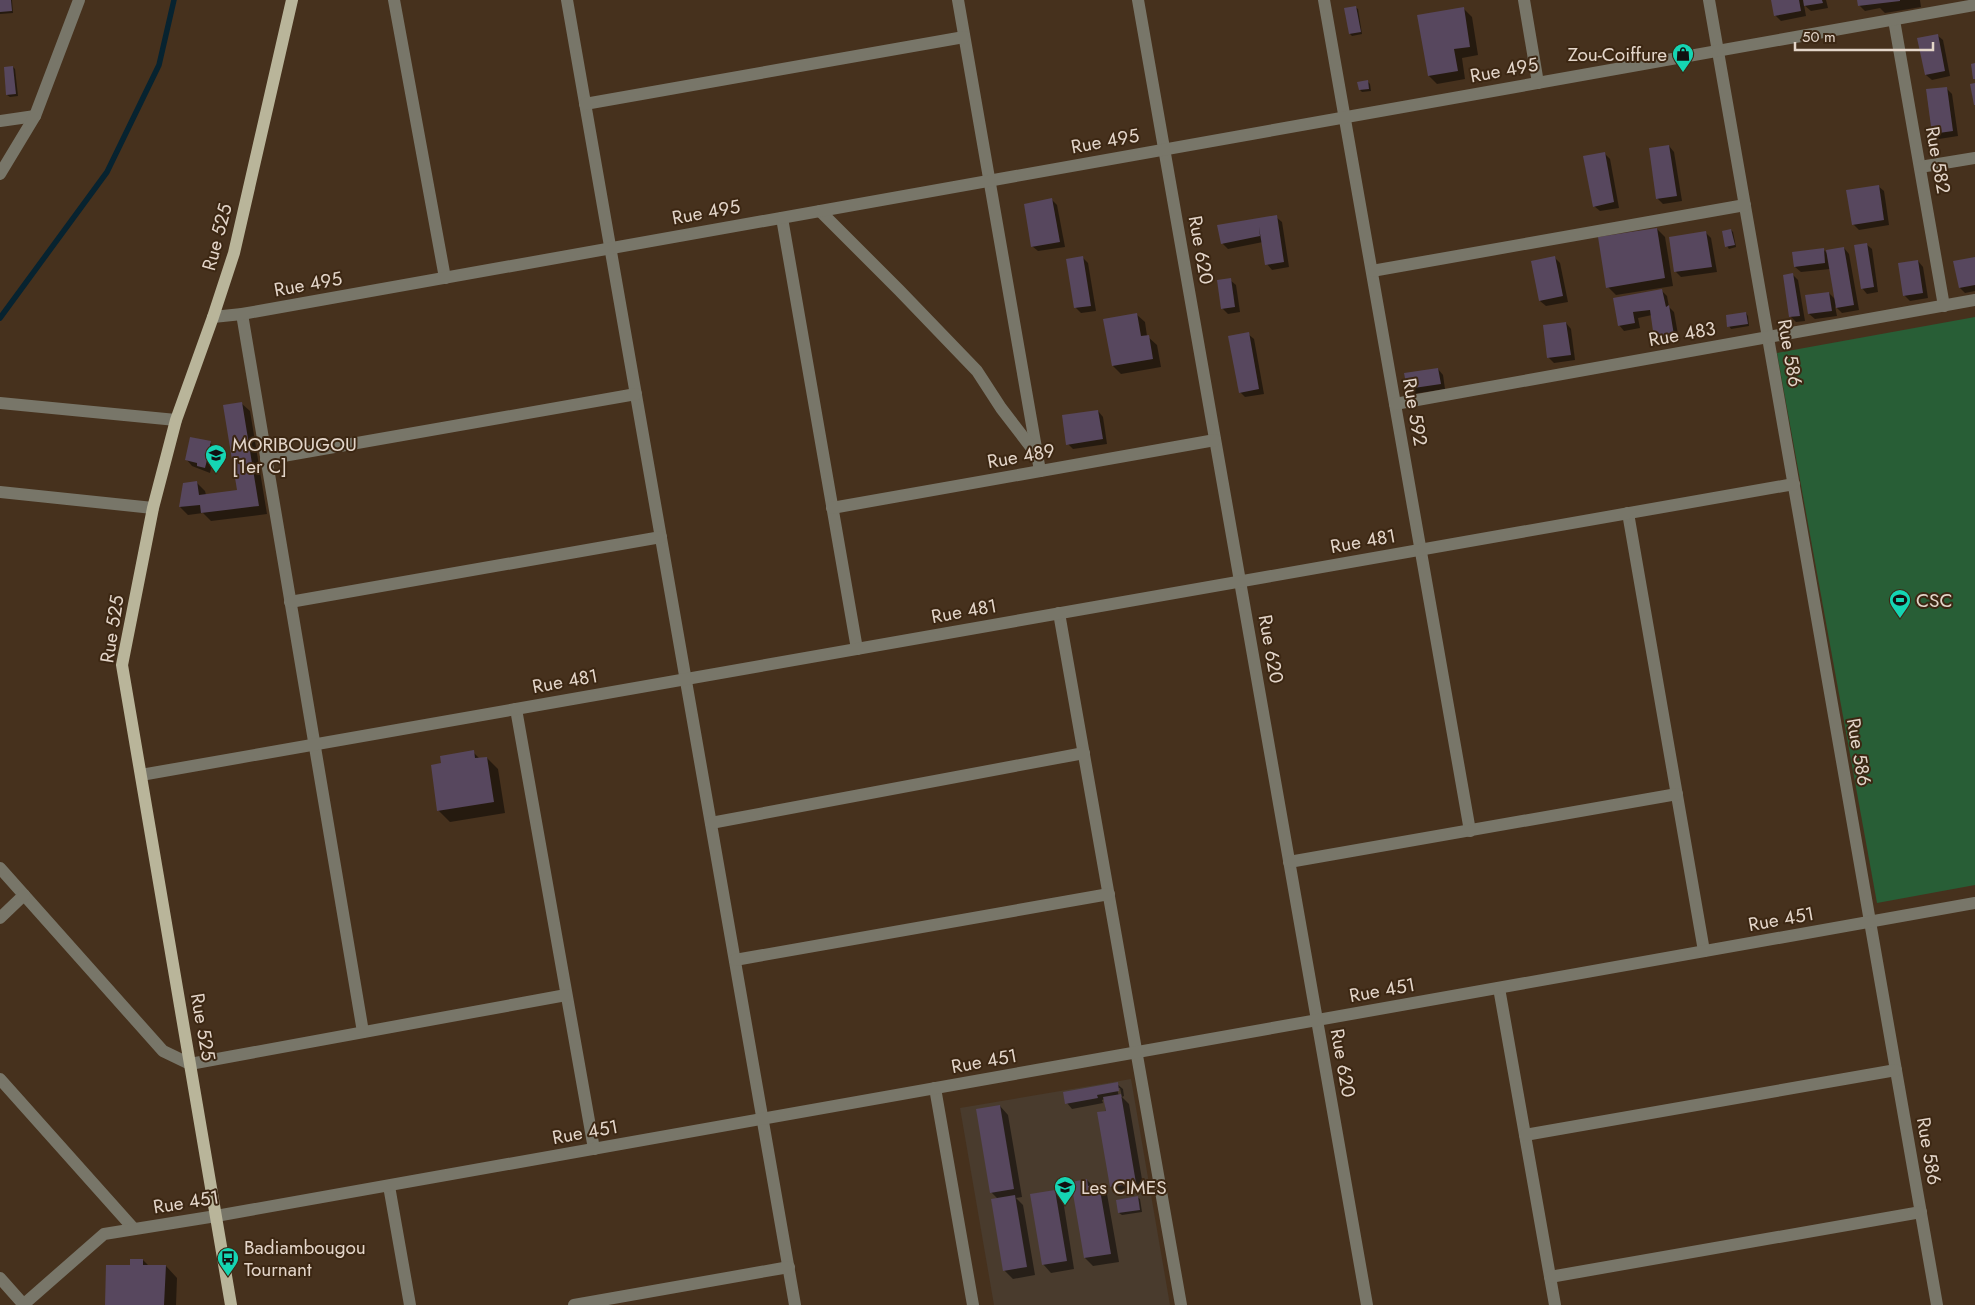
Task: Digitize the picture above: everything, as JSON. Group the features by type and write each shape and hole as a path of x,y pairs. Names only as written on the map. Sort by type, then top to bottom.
{"main road":[{"name":"Rue 525","path":"232,1305 122,665 153,508 176,420 234,253 292,0"}],"street":[{"path":"0,174 35,116 79,0"},
{"path":"394,0 444,278"},
{"path":"567,0 795,1305"},
{"path":"958,0 1040,471"},
{"name":"Rue 620","path":"1138,0 1367,1305"},
{"name":"Rue 592","path":"1324,0 1470,831"},
{"path":"1524,0 1538,83"},
{"name":"Rue 586","path":"1709,0 1937,1305"},
{"name":"Rue 495","path":"213,317 242,314 610,249 1975,5"},
{"name":"Rue 582","path":"1894,20 1944,306"},
{"path":"585,104 964,37"},
{"path":"0,121 35,116"},
{"path":"1920,167 1975,158"},
{"path":"1372,270 1745,205"},
{"path":"820,211 900,290 977,371 1001,408 1038,457"},
{"path":"782,218 857,649"},
{"name":"Rue 483","path":"1395,404 1975,300"},
{"path":"242,314 363,1032"},
{"path":"266,459 636,394"},
{"path":"0,403 176,420"},
{"name":"Rue 489","path":"832,508 1216,440"},
{"name":"Rue 481","path":"141,775 1794,484"},
{"path":"0,492 153,508"},
{"path":"1628,514 1704,951"},
{"path":"290,602 661,537"},
{"path":"1060,613 1181,1305"},
{"path":"516,709 594,1149"},
{"path":"711,823 1084,753"},
{"path":"1289,862 1677,794"},
{"path":"0,868 163,1051 190,1064 566,995"},
{"path":"735,960 1109,894"},
{"path":"0,918 24,895"},
{"name":"Rue 451","path":"24,1305 104,1234 389,1186 1975,903"},
{"path":"1499,988 1555,1305"},
{"path":"1525,1135 1896,1070"},
{"path":"0,1079 134,1229"},
{"path":"935,1088 973,1305"},
{"path":"389,1186 410,1305"},
{"path":"1550,1277 1921,1212"},
{"path":"574,1305 789,1267"},
{"path":"0,1278 24,1305"}],"shaded area":[{"name":"Les CIMES","path":"1131,1079 1170,1305 994,1305 960,1108"}],"green space":[{"name":"CSC","path":"1975,317 1975,885 1877,903 1777,353"}],"building":[{"path":"0,0 11,0 12,11 0,12"},
{"path":"1771,0 1799,0 1801,11 1774,16"},
{"path":"1803,0 1822,0 1823,3 1804,6"},
{"path":"1857,0 1900,0 1900,1 1858,6"},
{"path":"1356,6 1361,32 1349,34 1344,8"},
{"path":"1464,7 1470,47 1454,49 1458,71 1428,76 1417,15"},
{"path":"1938,34 1945,71 1925,75 1917,38"},
{"path":"1975,63 1975,79 1973,79 1971,64"},
{"path":"13,66 16,94 6,95 4,67"},
{"path":"1368,80 1369,89 1359,90 1357,82"},
{"path":"1975,83 1975,105 1974,105 1970,84"},
{"path":"1947,87 1953,131 1932,134 1926,89"},
{"path":"1669,145 1677,196 1656,199 1649,148"},
{"path":"1605,152 1614,202 1593,207 1583,156"},
{"path":"1879,185 1884,220 1852,225 1846,190"},
{"path":"1052,198 1060,242 1031,247 1024,204"},
{"path":"1277,215 1284,262 1265,265 1259,227 1260,236 1221,244 1217,225"},
{"path":"1657,228 1665,278 1606,288 1598,237"},
{"path":"1731,229 1735,245 1725,247 1722,231"},
{"path":"1706,231 1712,267 1674,272 1669,237"},
{"path":"1867,243 1874,287 1861,289 1854,245"},
{"path":"1844,247 1854,305 1836,308 1826,250"},
{"path":"1824,248 1825,263 1794,267 1792,252"},
{"path":"1083,256 1091,306 1074,308 1066,259"},
{"path":"1555,256 1563,296 1539,301 1531,261"},
{"path":"1975,257 1975,285 1959,288 1953,261"},
{"path":"1918,260 1923,293 1903,296 1898,263"},
{"path":"1793,273 1800,316 1789,317 1783,275"},
{"path":"1231,278 1235,307 1221,309 1217,280"},
{"path":"1662,289 1666,307 1669,305 1674,335 1654,338 1650,310 1633,312 1635,323 1618,326 1613,298"},
{"path":"1829,292 1832,311 1808,314 1805,295"},
{"path":"1746,312 1748,324 1727,327 1726,315"},
{"path":"1137,313 1141,336 1149,335 1153,359 1112,366 1103,319"},
{"path":"1566,322 1571,355 1547,358 1543,325"},
{"path":"1249,332 1259,389 1239,393 1228,336"},
{"path":"1438,368 1441,384 1407,389 1404,373"},
{"path":"242,402 259,506 201,513 200,505 179,507 183,483 197,481 199,495 237,490 223,405"},
{"path":"1098,410 1103,439 1066,445 1062,415"},
{"path":"190,437 211,441 209,450 212,451 210,456 208,456 205,468 197,466 197,463 185,460"},
{"path":"474,750 475,758 487,757 494,802 437,811 431,765 441,763 440,756"},
{"path":"1118,1082 1119,1091 1097,1095 1098,1098 1065,1104 1063,1092"},
{"path":"1121,1094 1136,1183 1110,1187 1097,1112 1106,1111 1103,1097"},
{"path":"1000,1105 1014,1189 990,1193 976,1109"},
{"path":"1087,1179 1088,1186 1099,1184 1111,1254 1084,1258 1071,1182"},
{"path":"1055,1190 1067,1261 1042,1265 1030,1194"},
{"path":"1015,1195 1027,1267 1003,1271 991,1199"},
{"path":"1138,1196 1140,1210 1118,1213 1116,1200"},
{"path":"130,1259 143,1259 143,1265 166,1265 164,1305 105,1305 106,1265 130,1265"}],"waterway":[{"path":"0,318 107,172 159,65 174,0"}],"place":[{"name":"Zou-Coiffure","path":"1683,73"},
{"name":"MORIBOUGOU [1er C]","path":"216,474"},
{"name":"CSC","path":"1900,619"},
{"name":"Les CIMES","path":"1065,1206"},
{"name":"Badiambougou Tournant","path":"228,1277"}]}
